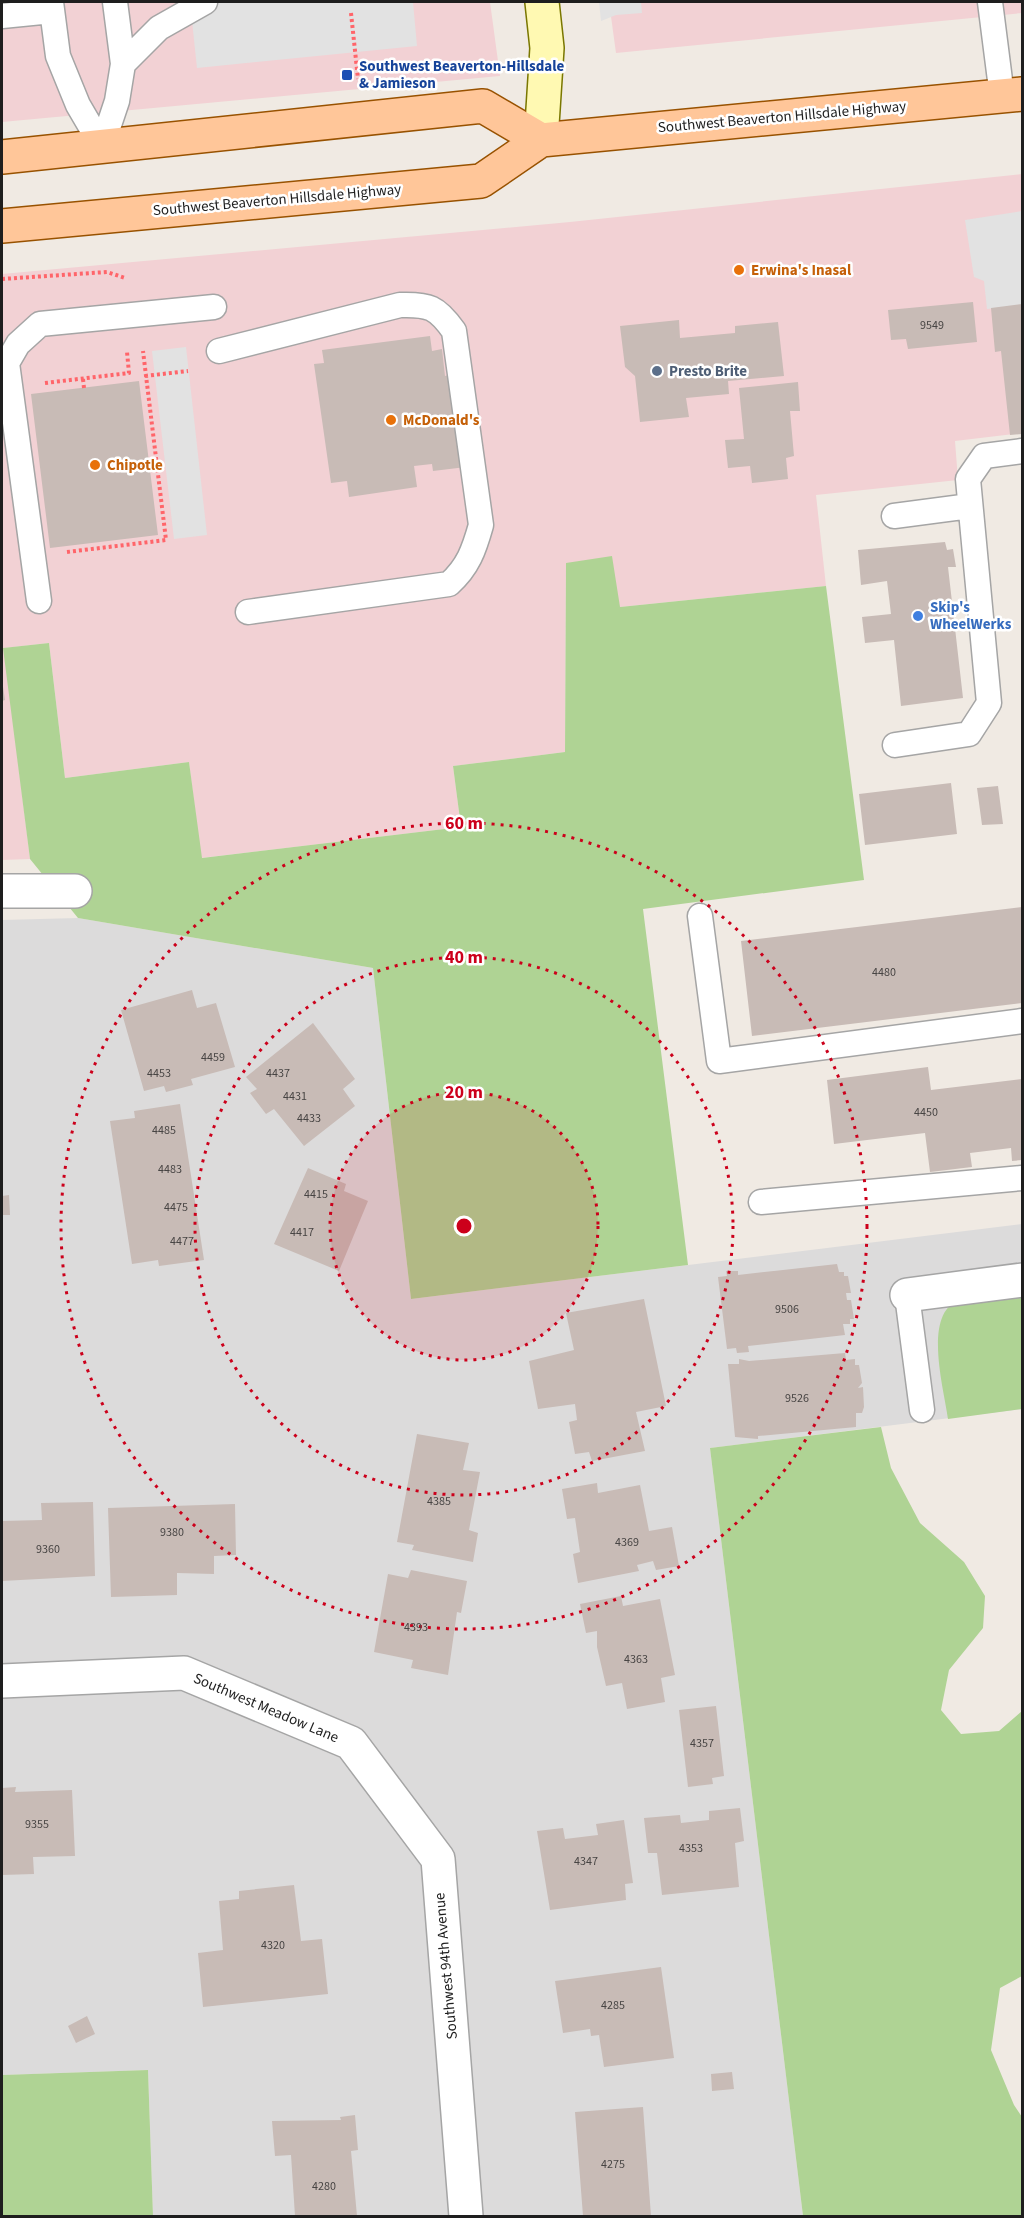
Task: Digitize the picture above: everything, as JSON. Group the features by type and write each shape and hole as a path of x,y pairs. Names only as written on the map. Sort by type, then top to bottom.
{"main road":[{"name":"Southwest Beaverton Hillsdale Highway","path":"2,226 481,181 541,140 1012,95"},
{"path":"2,157 483,106 541,140"}],"street":[{"path":"541,140 548,48 542,2"},
{"path":"2,891 75,891"},
{"path":"908,1295 1023,1280"},
{"name":"Southwest Meadow Lane","path":"2,1681 184,1673 351,1743"},
{"name":"Southwest 94th Avenue","path":"351,1743 438,1859 466,2217"}],"lane":[{"path":"102,146 117,101 123,64 115,2"},
{"path":"123,64 159,28 205,2"},
{"path":"990,2 1012,95"},
{"path":"2,16 52,6 58,56 78,105 102,146"},
{"path":"219,351 400,305 423,304 441,313 454,331 481,525 473,555 463,572 449,584 248,612"},
{"path":"39,601 7,363 18,344 40,324 214,307"},
{"path":"895,745 969,734 989,703 968,479 984,456 1023,451"},
{"path":"894,516 970,506"},
{"path":"700,916 719,1061 1023,1021"},
{"path":"760,1202 1023,1178"},
{"path":"908,1295 922,1410"}],"path":[{"path":"351,13 358,80"},
{"path":"2,279 20,280 107,272 127,279"},
{"path":"41,384 129,374 126,349 142,347 166,540 57,553"},
{"path":"146,376 188,371"},
{"path":"83,379 84,388"}],"shaded area":[{"path":"2,2 490,2 500,76 2,122"},
{"path":"190,2 413,2 417,46 197,68"},
{"path":"599,2 641,2 642,13 616,15 601,21"},
{"path":"609,2 1022,2 1022,13 616,53"},
{"path":"1022,174 1022,433 955,441 958,480 816,495 826,586 620,607 566,563 565,752 453,766 461,827 201,858 189,762 65,778 49,643 4,648 30,859 2,860 2,274 570,222"},
{"path":"1022,211 1022,305 987,309 984,281 974,277 965,220"},
{"path":"186,347 207,535 174,539 152,351"},
{"path":"78,918 373,968 411,1299 1022,1224 1022,1409 710,1448 803,2216 153,2216 148,2070 2,2075 2,920"}],"green space":[{"path":"612,556 620,607 826,586 864,880 643,909 688,1265 411,1299 373,968 78,918 30,859 3,648 49,643 65,778 189,762 202,858 461,827 453,766 565,752 566,563"},
{"path":"1022,1292 1022,1409 948,1419 938,1352 938,1334 942,1318 949,1306 962,1299"},
{"path":"881,1427 891,1468 920,1523 964,1562 985,1596 983,1628 949,1670 941,1710 961,1734 999,1731 1022,1711 1022,1976 1000,1988 991,2050 1014,2105 1022,2117 1022,2216 803,2216 710,1448"},
{"path":"148,2070 153,2216 2,2216 2,2075"}],"building":[{"path":"973,302 977,342 908,349 906,339 891,340 888,310"},
{"path":"1022,304 1022,434 1010,435 1001,351 995,352 991,308"},
{"path":"679,320 680,338 735,333 735,326 778,322 784,376 728,381 729,394 686,398 689,417 640,422 635,376 625,367 620,326"},
{"name":"McDonald's","path":"430,336 432,351 442,349 445,376 453,374 466,467 433,471 432,464 414,466 417,487 349,497 347,481 331,483 314,364 324,363 322,350"},
{"name":"Chipotle","path":"139,381 158,535 50,548 31,394"},
{"path":"798,382 800,411 790,411 794,456 786,458 788,479 752,483 750,466 728,468 725,440 744,439 739,388"},
{"path":"945,542 947,550 953,549 956,567 948,567 963,698 901,706 894,640 865,643 862,617 891,614 887,581 861,585 858,550"},
{"path":"2,680 5,700 2,701"},
{"path":"951,783 957,834 865,845 859,794"},
{"path":"998,786 1003,824 982,825 977,788"},
{"path":"1022,907 1022,1003 752,1036 741,941"},
{"path":"192,990 197,1008 216,1003 235,1067 191,1079 193,1085 166,1092 164,1086 144,1091 121,1010"},
{"path":"313,1023 355,1079 343,1089 355,1106 304,1146 274,1109 266,1114 250,1093 257,1089 246,1077"},
{"path":"928,1067 931,1090 1022,1079 1022,1160 1012,1161 1011,1148 970,1153 972,1167 930,1172 925,1133 834,1144 827,1080"},
{"path":"180,1104 204,1260 159,1266 158,1260 132,1264 110,1121 135,1118 134,1111"},
{"path":"308,1168 346,1184 344,1191 368,1201 339,1271 274,1244"},
{"path":"9,1195 10,1215 2,1215 2,1196"},
{"path":"837,1264 839,1272 844,1272 844,1276 848,1276 851,1293 846,1293 847,1300 851,1300 854,1319 850,1319 850,1324 843,1324 845,1335 748,1346 749,1352 737,1353 736,1348 727,1349 718,1277 727,1276 726,1271 738,1271 738,1275"},
{"path":"644,1299 666,1406 636,1412 645,1451 592,1461 589,1452 575,1454 569,1422 577,1420 575,1404 538,1409 529,1361 574,1350 566,1313"},
{"path":"845,1353 846,1360 855,1359 855,1365 859,1365 862,1383 858,1388 863,1387 864,1407 862,1413 856,1413 856,1427 758,1436 758,1439 735,1437 728,1364 739,1364 739,1359 749,1361"},
{"path":"417,1434 469,1443 463,1470 480,1472 469,1530 478,1533 473,1562 412,1550 414,1545 397,1542"},
{"path":"597,1483 598,1493 640,1485 649,1531 672,1527 679,1566 656,1570 653,1561 637,1565 639,1571 578,1583 573,1554 580,1552 575,1518 567,1519 562,1489"},
{"path":"93,1502 95,1576 2,1581 2,1521 42,1520 41,1503"},
{"path":"235,1504 236,1555 214,1556 214,1574 177,1573 177,1595 111,1597 108,1508"},
{"path":"411,1570 467,1581 461,1613 457,1612 448,1675 411,1668 413,1660 374,1652 388,1574 408,1578"},
{"path":"621,1596 623,1606 660,1599 675,1675 661,1678 665,1702 627,1709 622,1683 606,1686 597,1647 597,1631 586,1633 580,1604"},
{"path":"716,1706 724,1776 712,1778 713,1784 688,1787 679,1710"},
{"path":"16,1787 15,1792 72,1790 75,1856 33,1857 34,1874 2,1875 2,1788"},
{"path":"740,1808 744,1841 735,1843 739,1887 662,1895 657,1853 648,1853 644,1818 680,1815 681,1823 709,1820 709,1811"},
{"path":"624,1820 633,1883 625,1884 626,1900 550,1910 537,1831 563,1828 565,1839 598,1835 596,1824"},
{"path":"294,1885 301,1941 322,1939 328,1994 203,2007 198,1953 223,1950 219,1901 239,1899 239,1891"},
{"path":"661,1967 674,2058 604,2067 599,2035 591,2036 590,2029 563,2033 555,1981"},
{"path":"87,2016 95,2034 76,2043 68,2026"},
{"path":"732,2072 734,2089 712,2091 711,2074"},
{"path":"643,2107 651,2216 583,2216 575,2112"},
{"path":"355,2115 358,2150 351,2151 357,2216 295,2216 291,2155 275,2156 272,2121 341,2120 340,2117"}],"place":[{"name":"Southwest Beaverton-Hillsdale & Jamieson","path":"347,75"},
{"name":"Erwina's Inasal","path":"739,270"},
{"name":"Presto Brite","path":"657,371"},
{"name":"McDonald's","path":"391,420"},
{"name":"Chipotle","path":"95,465"},
{"name":"Skip's WheelWerks","path":"918,616"}]}
